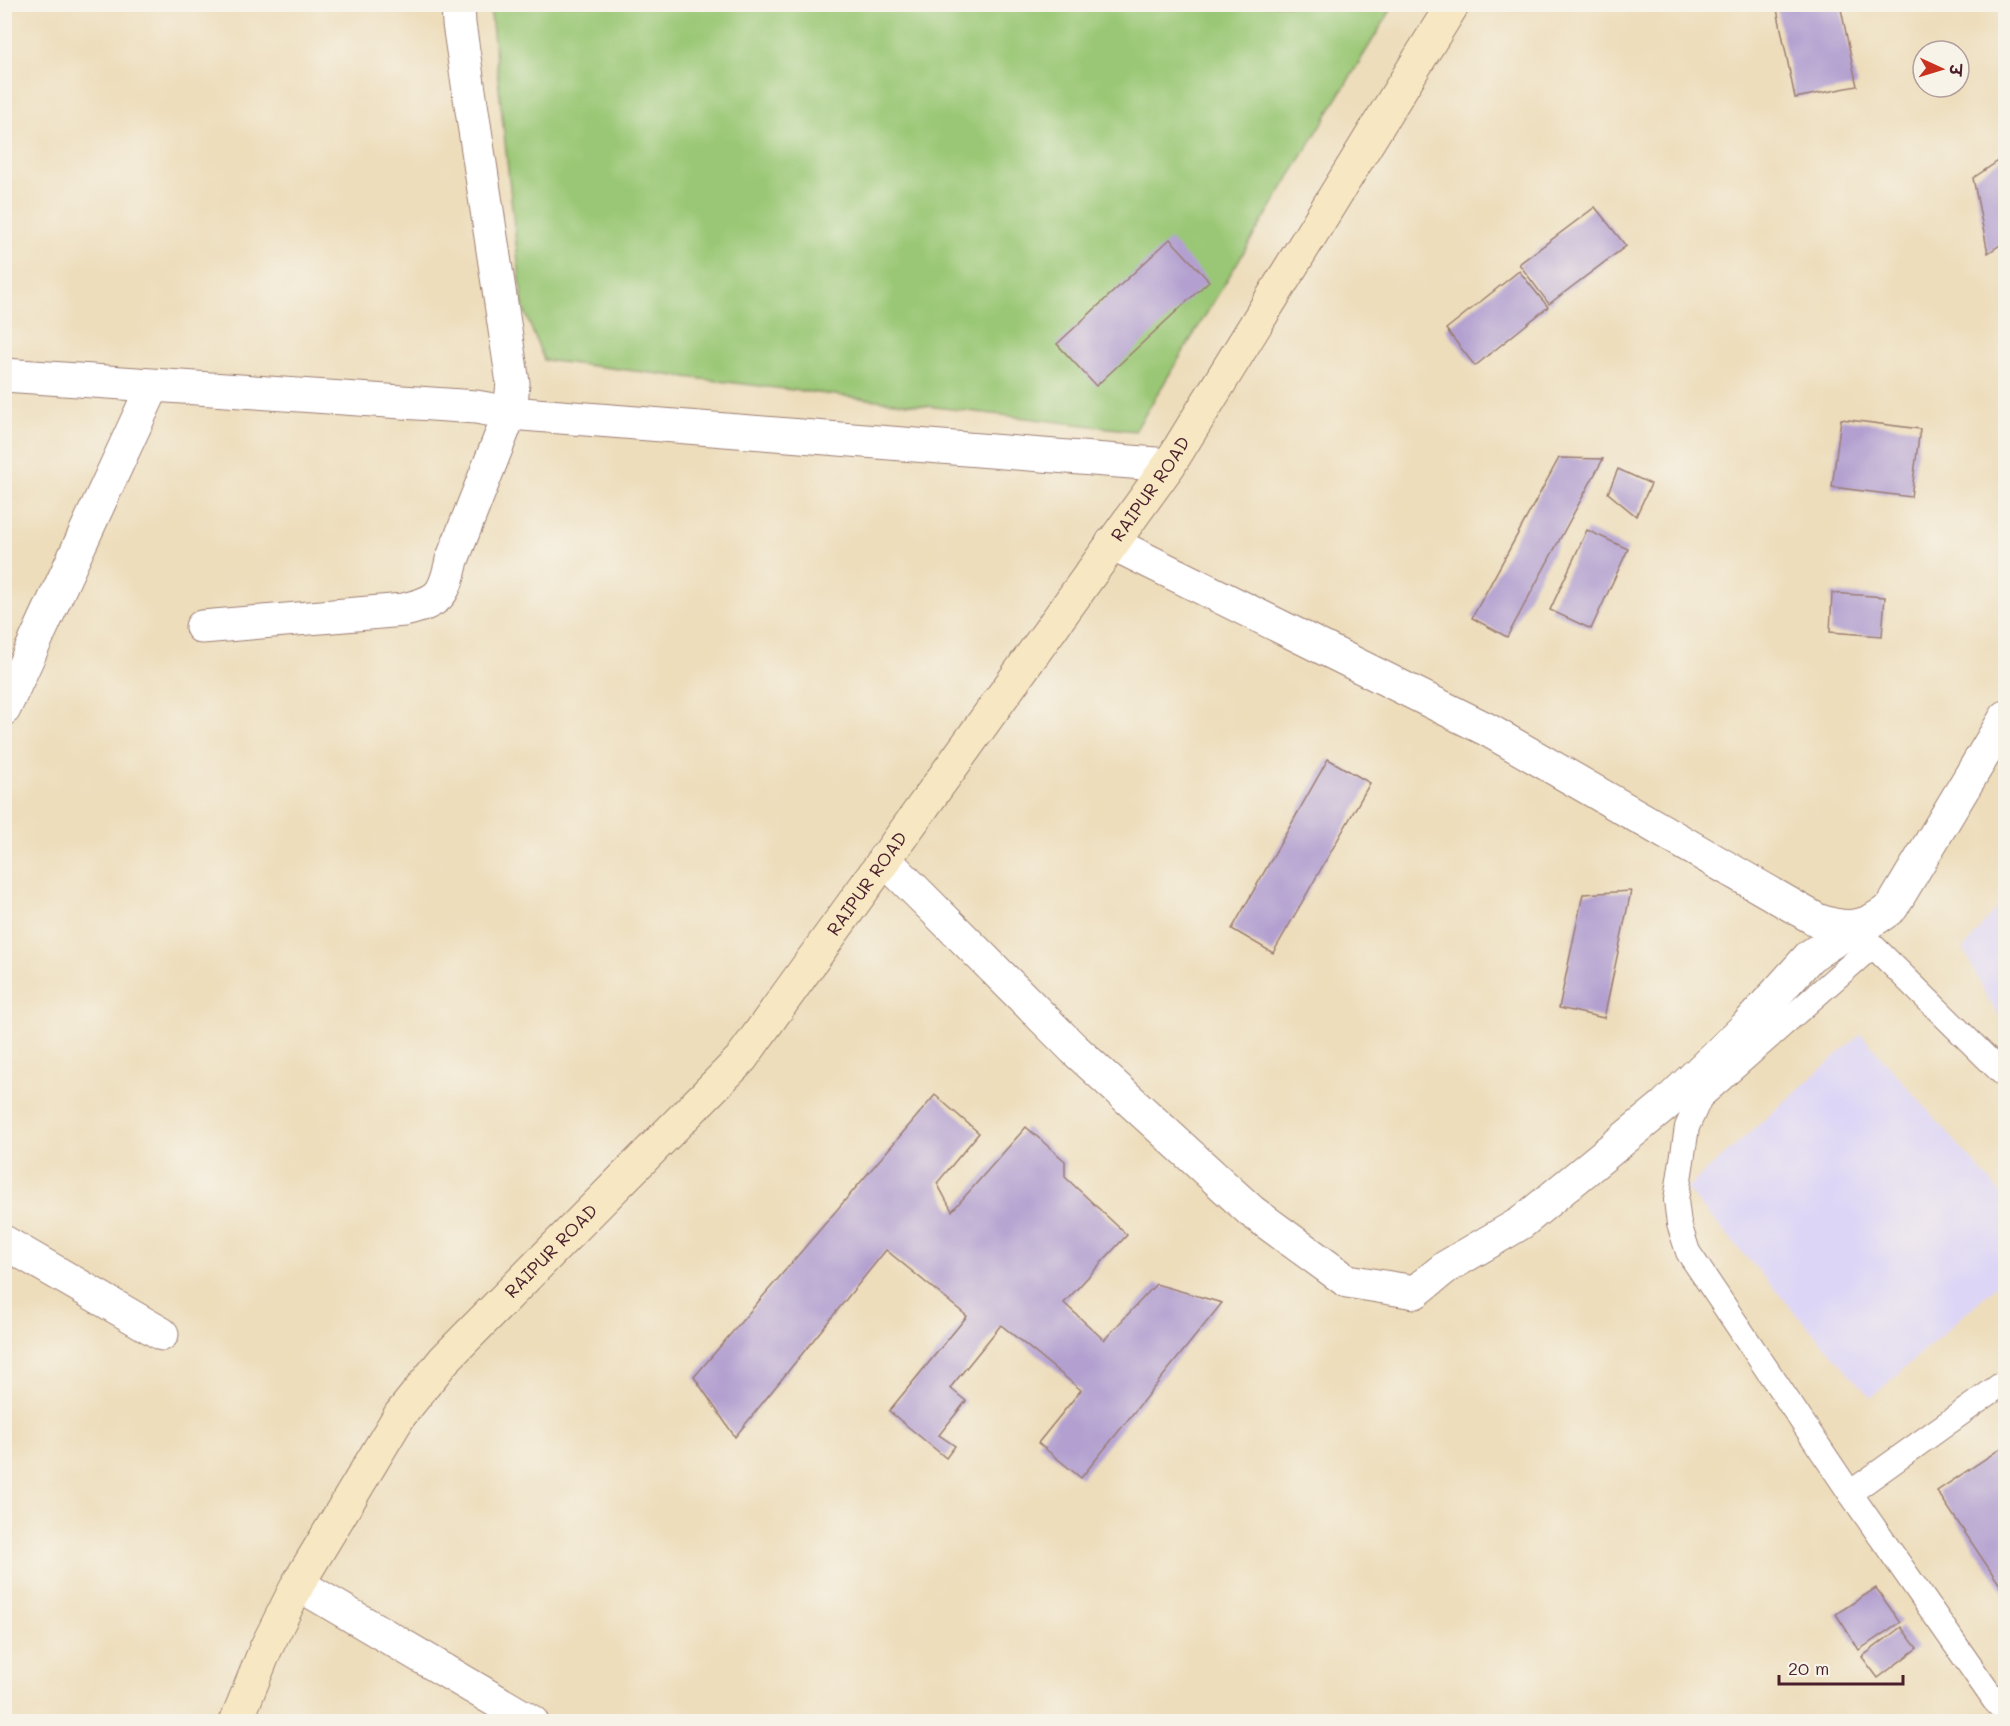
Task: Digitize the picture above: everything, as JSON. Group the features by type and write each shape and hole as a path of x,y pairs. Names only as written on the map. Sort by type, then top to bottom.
{"main road":[{"name":"RAIPUR ROAD","path":"236,1722 266,1648 298,1584 400,1415 444,1360 741,1059 1169,465 1453,4"}],"street":[{"path":"202,627 404,610 428,604 440,595 447,582 452,560 510,413 513,383 459,24 458,4"},
{"path":"4,375 476,407 510,413 1169,465"},
{"path":"4,709 153,386"},
{"path":"1112,543 1488,730 1816,920 1863,937"},
{"path":"884,859 1074,1049 1251,1211 1347,1281 1415,1292 1446,1267 1521,1223 1664,1106 1745,1028 1810,956 1863,937 1876,920 1892,907 2006,717"},
{"path":"4,1242 162,1334"},
{"path":"298,1584 532,1722"}],"lane":[{"path":"2006,1077 1863,937 1700,1098 1687,1127 1676,1200 1679,1224 1688,1252 1850,1493 1994,1700 2006,1713"},
{"path":"1850,1493 2006,1381"}],"shaded area":[{"path":"2005,897 2005,1024 1988,1000 1964,949"},
{"path":"1861,1034 2005,1198 2005,1278 1871,1398 1686,1189"}],"green space":[{"path":"490,5 1394,5 1135,431 544,360 523,307"}],"building":[{"path":"1776,4 1840,4 1857,86 1795,98"},
{"path":"2006,156 2006,241 1988,253 1973,178"},
{"path":"1595,207 1626,246 1549,304 1519,264"},
{"path":"1170,239 1209,281 1096,386 1057,344"},
{"path":"1519,271 1548,307 1475,366 1446,329"},
{"path":"1841,419 1920,429 1911,497 1832,487"},
{"path":"1559,458 1603,459 1507,637 1472,618"},
{"path":"1618,469 1651,484 1636,516 1608,493"},
{"path":"1587,530 1628,549 1591,629 1550,610"},
{"path":"1832,593 1885,597 1882,636 1830,632"},
{"path":"1328,759 1370,783 1273,953 1232,929"},
{"path":"1631,891 1604,1018 1559,1008 1583,894"},
{"path":"935,1095 979,1133 937,1183 952,1211 1026,1127 1065,1161 1065,1177 1127,1235 1064,1303 1104,1340 1156,1284 1222,1303 1081,1478 1038,1443 1081,1390 1001,1325 950,1388 966,1401 939,1435 955,1446 946,1458 889,1411 967,1316 886,1250 735,1437 694,1377"},
{"path":"2006,1445 2006,1594 1937,1491"},
{"path":"1876,1588 1900,1622 1859,1650 1836,1614"},
{"path":"1901,1627 1917,1648 1878,1678 1862,1657"}]}
